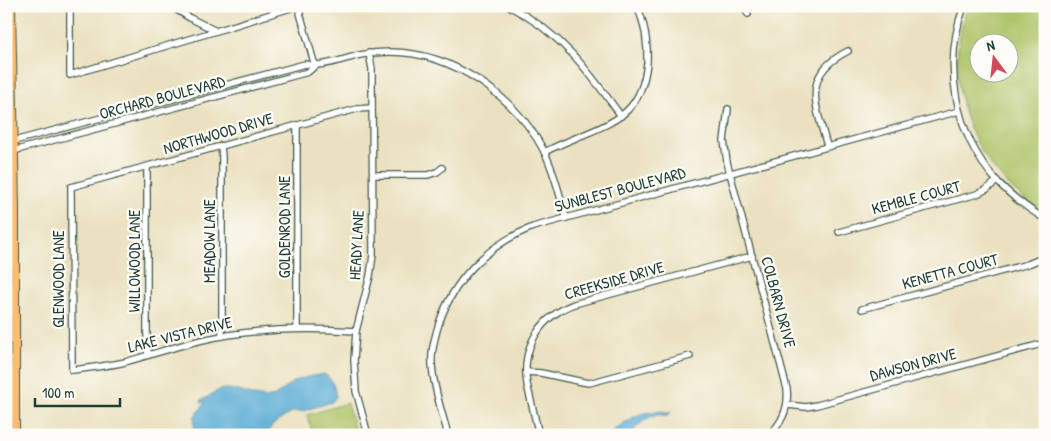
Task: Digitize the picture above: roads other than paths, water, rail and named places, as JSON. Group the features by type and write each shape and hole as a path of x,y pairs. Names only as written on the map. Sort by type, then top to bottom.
{"main road":[{"path":"10,6 8,38 14,141 15,435"}],"street":[{"path":"70,6 70,75 298,6 315,66"},
{"path":"172,6 190,18 216,31"},
{"path":"509,6 540,24 568,48 590,73 621,116"},
{"path":"544,152 605,126 621,116 637,99 645,73 647,40 637,6"},
{"path":"743,6 748,14"},
{"path":"964,6 956,34 954,52 954,84 964,125 974,148 997,181 1019,202 1045,219"},
{"path":"827,146 815,100 817,83 819,76 828,63 848,51"},
{"name":"ORCHARD BOULEVARD","path":"14,141 305,64 315,66 369,54 398,52 445,63 474,77 497,93 513,108 533,132 544,152 555,179 566,218"},
{"name":"HEADY LANE","path":"368,435 358,399 354,376 354,360 356,331 372,270 373,255 372,69 369,54"},
{"name":"ORCHARD BOULEVARD","path":"14,150 308,72 315,66"},
{"name":"NORTHWOOD DRIVE","path":"71,187 351,110 372,108"},
{"name":"COLBARN DRIVE","path":"728,109 724,141 725,155 787,384 788,405"},
{"name":"SUNBLEST BOULEVARD","path":"448,435 433,376 432,356 434,341 449,299 457,286 474,264 497,245 533,226 959,110"},
{"name":"GOLDENROD LANE","path":"297,125 298,329"},
{"name":"MEADOW LANE","path":"221,146 222,336"},
{"name":"WILLOWOOD LANE","path":"147,167 148,355"},
{"path":"372,175 428,174 437,172 442,168"},
{"name":"KEMBLE COURT","path":"840,232 977,194 983,192 997,181"},
{"name":"GLENWOOD LANE","path":"71,187 72,370"},
{"name":"CREEKSIDE DRIVE","path":"539,435 528,392 526,372 528,353 532,342 537,332 550,317 574,304 752,256"},
{"name":"KENETTA COURT","path":"862,309 1028,264 1045,257"},
{"name":"LAKE VISTA DRIVE","path":"72,370 117,364 184,344 248,332 298,329 356,331"},
{"name":"DAWSON DRIVE","path":"788,405 806,407 817,405 1045,343"},
{"path":"526,372 589,382 690,356"},
{"path":"769,435 779,424 788,405"}],"water":[{"path":"324,374 330,378 334,387 336,397 332,402 303,411 292,412 273,425 269,431 270,435 194,435 195,415 205,403 201,402 201,400 218,391 231,389 258,397 271,397 297,380"},
{"path":"656,411 671,412 646,419 631,435 608,435 623,423 642,413"}]}
